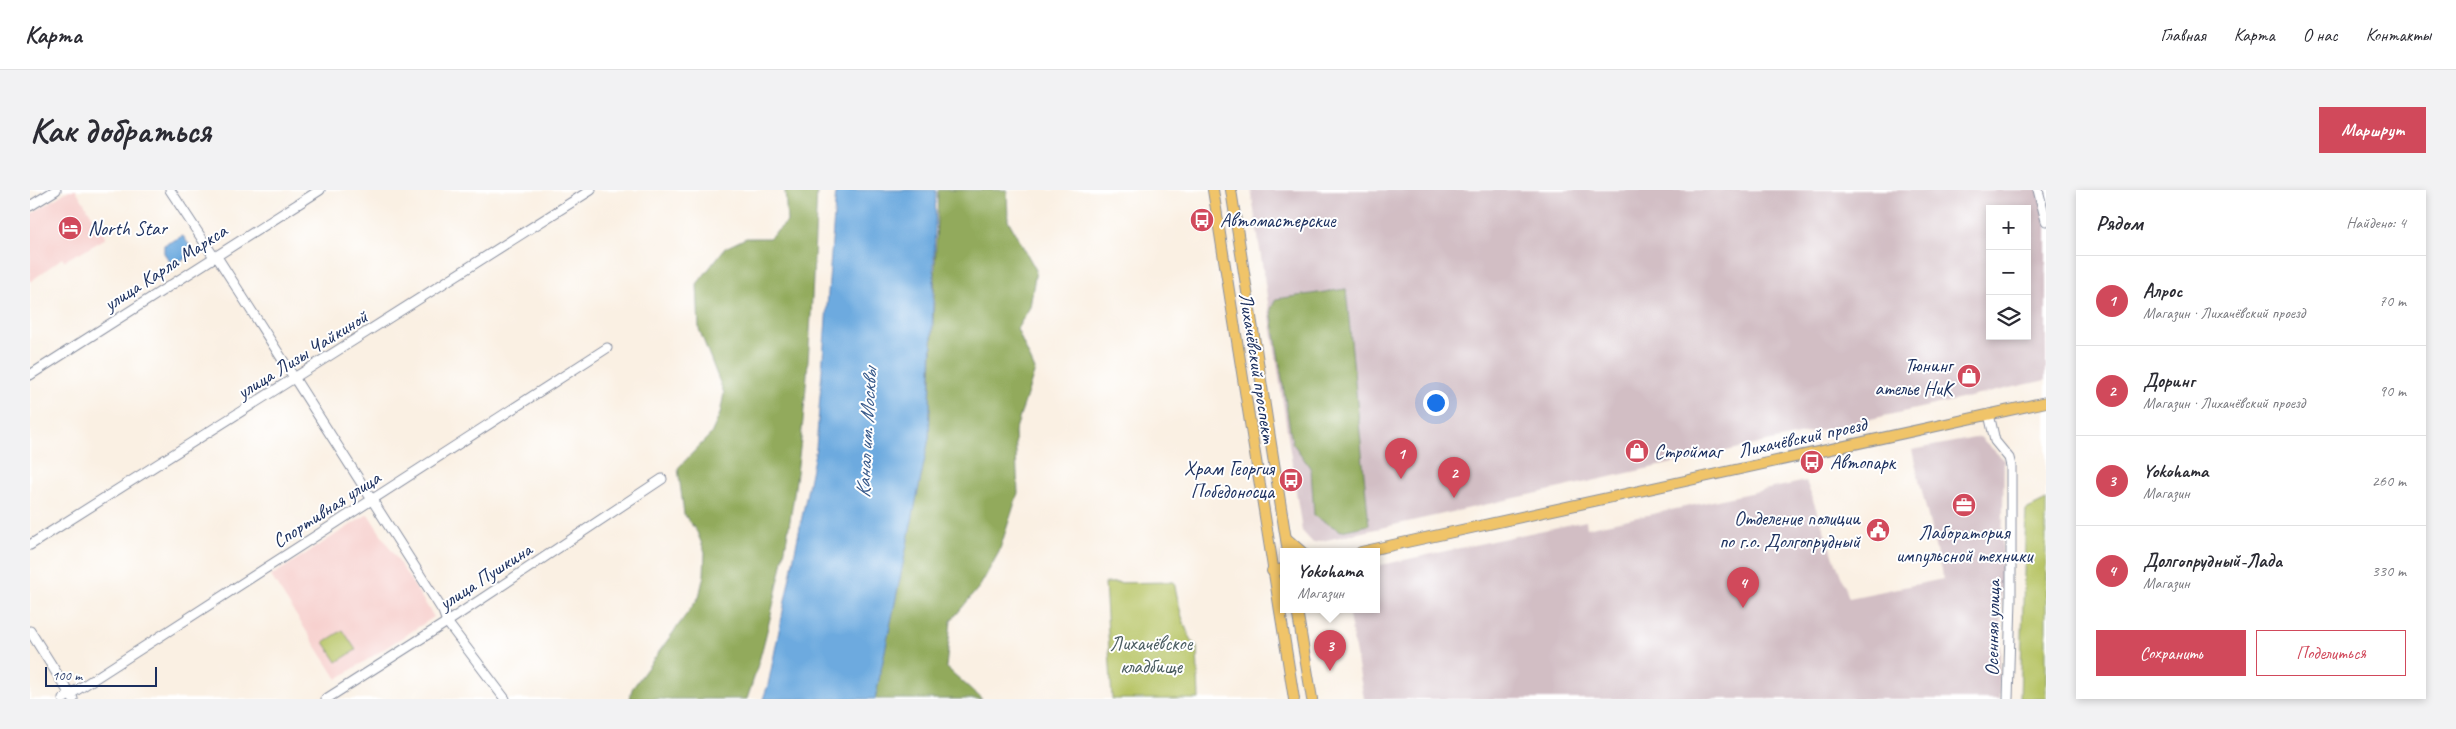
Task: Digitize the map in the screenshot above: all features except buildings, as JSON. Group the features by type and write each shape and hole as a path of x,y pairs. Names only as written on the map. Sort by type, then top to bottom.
{"main road":[{"name":"Лихачёвский проспект","path":"1213,190 1272,571 1294,699"},
{"name":"Лихачёвский проспект","path":"1231,190 1287,548"},
{"name":"Лихачёвский проезд","path":"1379,548 2046,402"},
{"path":"1286,538 1297,548"},
{"path":"1272,571 1280,570"},
{"path":"1298,613 1312,699"}],"street":[{"path":"30,206 56,190"},
{"path":"170,190 214,257 219,260 443,611 447,622 505,699"},
{"name":"улица Карла Маркса","path":"30,375 320,190"},
{"name":"улица Лизы Чайкиной","path":"30,545 591,190"},
{"path":"2038,190 2046,221"},
{"name":"Спортивная улица","path":"69,698 607,348"},
{"name":"Осенняя улица","path":"1990,414 1995,441 2008,458 2011,466 2011,599 2008,699"},
{"name":"улица Пушкина","path":"326,699 447,622 662,480"},
{"path":"30,631 69,698"}],"shaded area":[{"path":"69,190 76,190 106,238 64,261 62,258 30,282 30,215"},
{"path":"1251,190 2046,190 2046,380 1313,543 1302,531"},
{"path":"1980,437 2004,460 1999,699 1364,699 1349,613 1380,613 1380,565 1586,521 1587,528 1806,481 1849,598 1943,579 1912,450"},
{"path":"368,514 434,617 337,679 271,576"}],"green space":[{"path":"785,190 817,190 809,344 794,496 775,597 755,674 747,699 630,699 632,689 699,597 704,575 705,552 697,532 684,514 678,468 711,434 720,414 724,393 699,329 697,284 725,248 746,238 769,238 787,222"},
{"path":"938,190 1007,190 1008,220 1036,270 1030,307 1017,329 1035,370 1015,432 1018,493 999,552 980,586 951,621 946,667 982,699 875,699 929,438"},
{"path":"1346,289 1369,525 1341,531 1314,516 1311,469 1292,442 1271,309 1276,299"},
{"path":"2046,500 2046,699 2020,699 2026,510"},
{"name":"Лихачёвское кладбище","path":"1174,582 1184,624 1197,647 1199,699 1112,699 1105,583"},
{"path":"343,630 356,650 337,662 324,642"}],"water":[{"name":"Канал им. Москвы","path":"836,190 936,190 929,438 875,699 763,699 768,685 816,448"},
{"path":"183,236 192,249 192,254 180,262 171,263 164,253 164,245"}],"place":[{"name":"Автомастерские","path":"1202,220"},
{"name":"North Star","path":"70,228"},
{"name":"Тюнинг ателье НиК","path":"1969,376"},
{"name":"Строймаг","path":"1637,451"},
{"name":"Автопарк","path":"1812,462"},
{"name":"Алрос","path":"1401,479"},
{"name":"Храм Георгия Победоносца","path":"1291,480"},
{"name":"Доринг","path":"1454,498"},
{"name":"Лаборатория импульсной техники","path":"1964,505"},
{"name":"Отделение полиции по г.о. Долгопрудный","path":"1878,530"},
{"name":"Долгопрудный-Лада","path":"1743,608"},
{"name":"Yokohama","path":"1330,671"}]}
